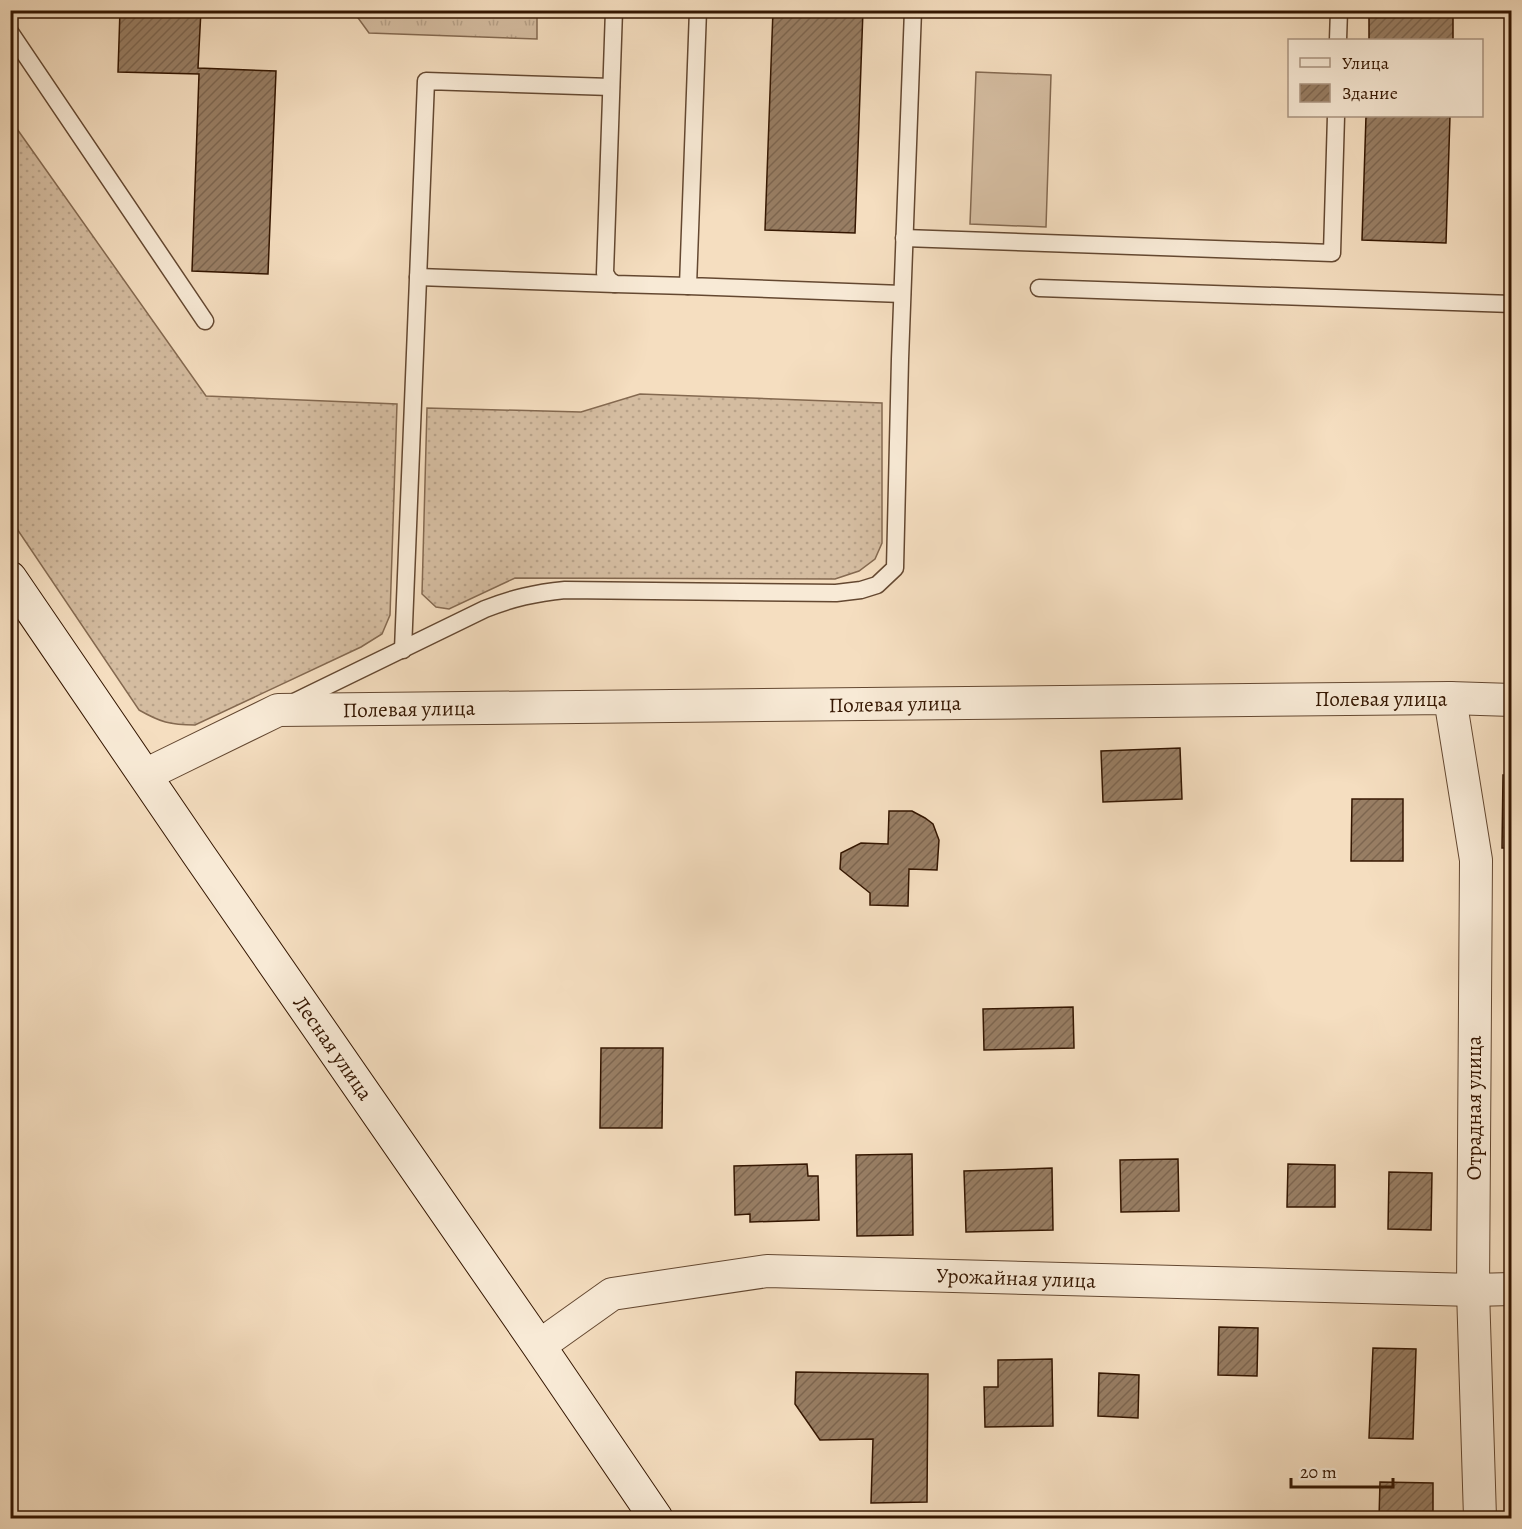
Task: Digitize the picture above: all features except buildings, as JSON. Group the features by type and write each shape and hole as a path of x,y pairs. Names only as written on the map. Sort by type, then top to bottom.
{"main road":[{"name":"Лесная улица","path":"10,578 656,1518"}],"street":[{"name":"Отрадная улица","path":"1450,699 1476,860 1473,1290 1480,1518"},
{"name":"Полевая улица","path":"278,710 1512,700"},
{"path":"144,775 278,710"},
{"name":"Урожайная улица","path":"539,1346 612,1294 767,1271 1473,1290 1512,1289"}],"lane":[{"path":"614,10 605,273 615,284"},
{"path":"688,286 698,10"},
{"path":"278,710 485,609 535,593 565,590 836,593 861,590 877,585 895,568 913,10"},
{"path":"1338,39 1339,10"},
{"path":"10,32 206,321"},
{"path":"403,650 426,81 611,87"},
{"path":"904,238 1332,253 1336,117"},
{"path":"418,277 903,294"},
{"path":"1039,288 1512,304"}],"green space":[{"path":"353,11 537,11 537,39 369,33"},
{"path":"976,72 1051,75 1046,227 970,224"},
{"path":"10,119 206,396 397,404 390,615 382,634 361,647 195,725 166,722 139,710 11,520"},
{"path":"640,394 882,403 882,543 875,559 859,571 835,579 515,578 449,609 436,607 422,594 427,408 581,412"}]}
